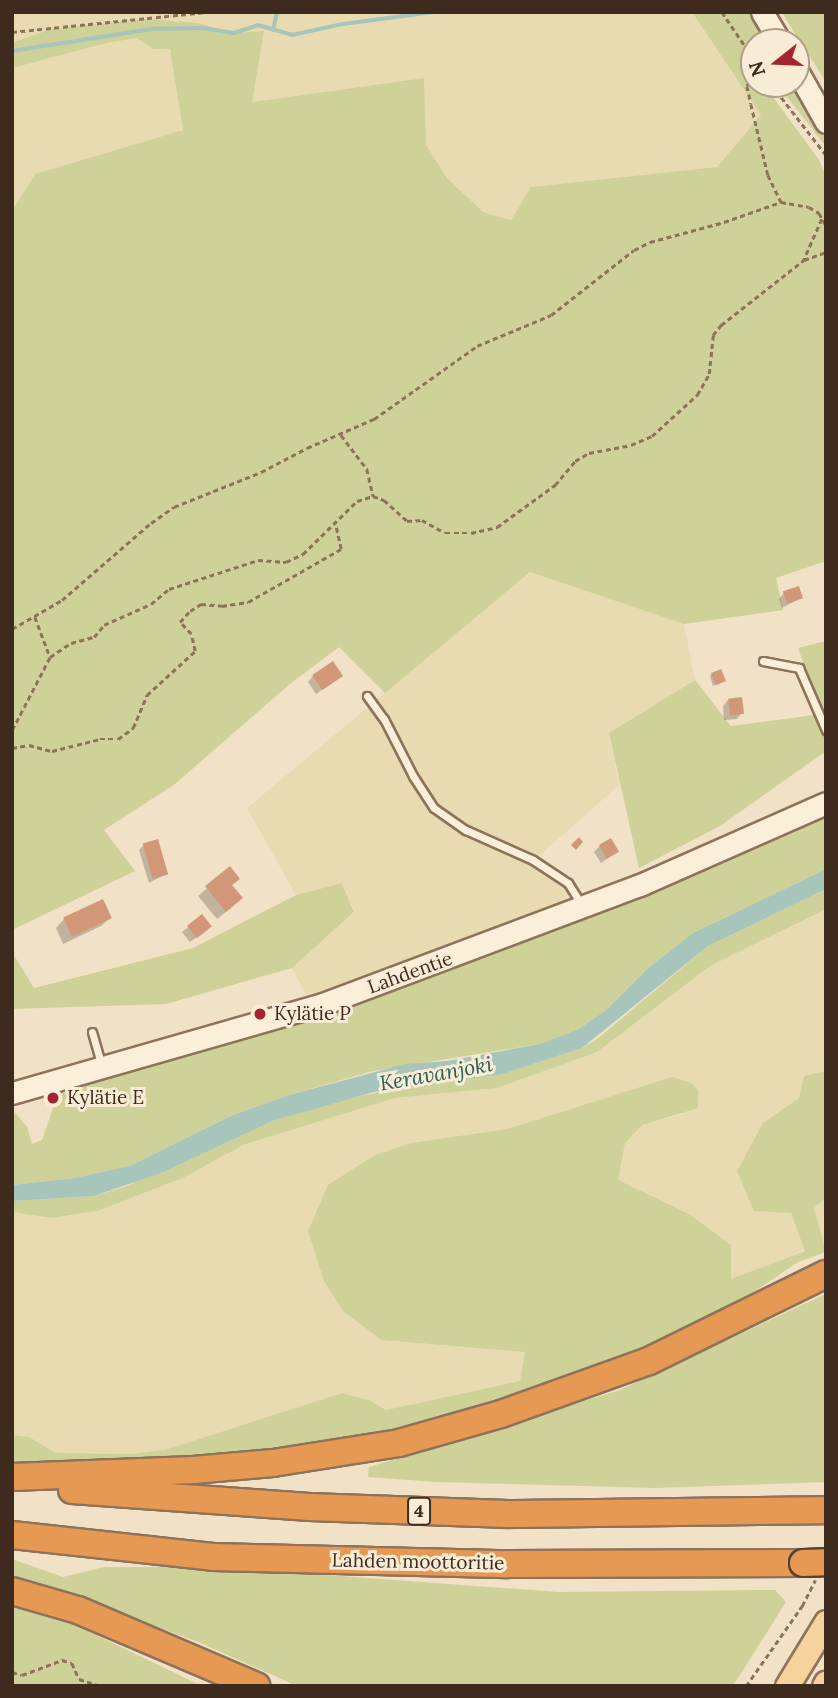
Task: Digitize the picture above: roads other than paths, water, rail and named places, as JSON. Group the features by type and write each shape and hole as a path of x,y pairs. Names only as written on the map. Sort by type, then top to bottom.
{"highway":[{"path":"12,1478 247,1466 399,1443 501,1414 649,1361 826,1274"},
{"name":"4","path":"12,1484 309,1507 495,1513 826,1510"},
{"name":"Lahden moottoritie","path":"12,1535 213,1558 816,1566"},
{"path":"12,1591 78,1610 256,1686"}],"main road":[{"path":"762,12 772,28"},
{"path":"810,94 826,122"},
{"name":"Lahdentie","path":"717,849 826,786"},
{"name":"Lahdentie","path":"12,1093 323,1004 583,907 826,803"},
{"path":"787,1686 826,1622"}],"lane":[{"path":"763,661 799,668 826,730"},
{"path":"367,696 384,719 413,776 434,808 466,830 533,860 568,883 583,907"},
{"path":"92,1032 103,1068"}],"water":[{"name":"Keravanjoki","path":"826,869 826,889 708,946 582,1048 503,1074 374,1092 272,1121 161,1173 94,1196 12,1201 12,1185 75,1178 132,1165 233,1115 289,1095 405,1064 447,1061 540,1044 579,1029 606,1010 647,969 693,933"}],"waterway":[{"path":"273,30 277,12"},
{"path":"12,51 153,29 202,28 234,33 258,25 292,35 343,24 433,12"}],"place":[{"name":"Kylätie P","path":"260,1014"},
{"name":"Kylätie E","path":"53,1098"}]}
